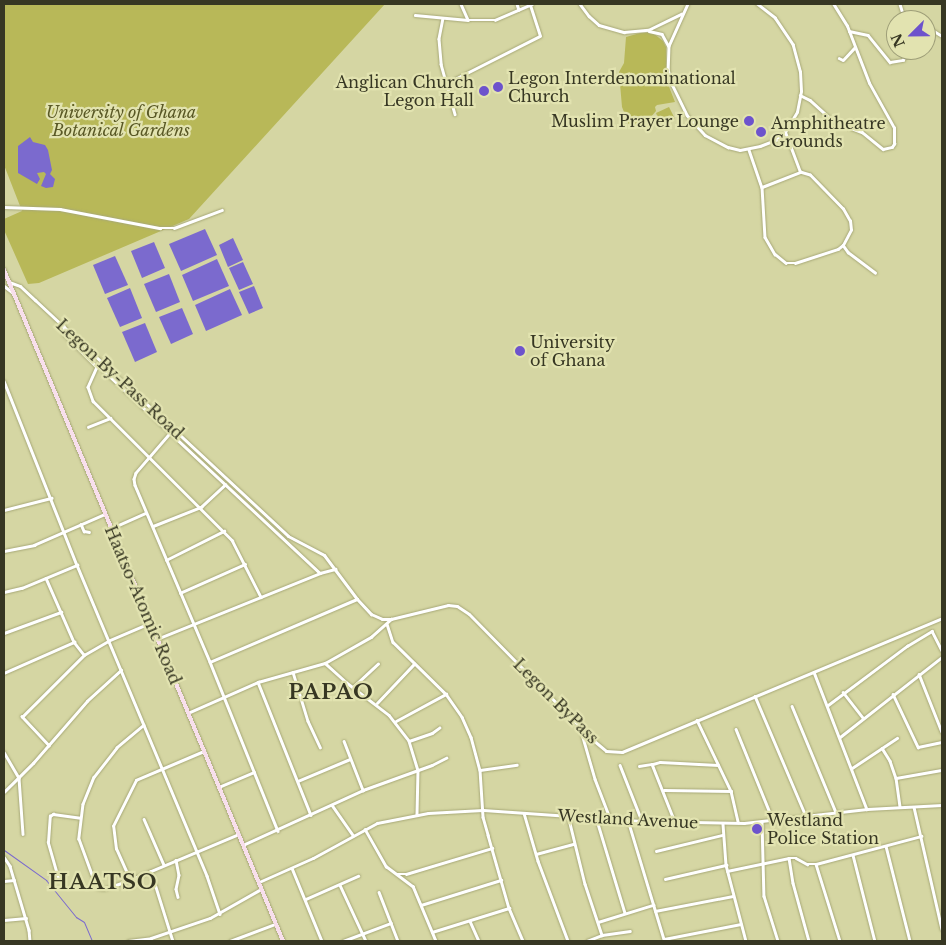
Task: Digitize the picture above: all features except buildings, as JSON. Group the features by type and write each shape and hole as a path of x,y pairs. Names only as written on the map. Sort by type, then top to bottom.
{"main road":[{"name":"Haatso-Atomic Road","path":"4,270 283,941"}],"street":[{"path":"461,4 468,20"},
{"path":"517,4 520,10"},
{"path":"415,15 468,20 495,20 531,4 540,36 445,84"},
{"path":"580,4 589,16 599,24 624,32 648,30 682,14"},
{"path":"688,4 669,46 668,69 672,84 687,115 705,134 734,149 749,150 776,140 785,132 797,112 800,95 800,72 792,45 780,24 760,5"},
{"path":"800,95 810,100 833,121 862,132 883,149 892,147 895,141 894,128 869,83 849,31 833,4"},
{"path":"442,18 440,50 445,84 454,114"},
{"path":"648,30 662,34 669,46"},
{"path":"849,31 868,35 886,57"},
{"path":"839,58 844,60 854,48"},
{"path":"888,60 890,62 903,60"},
{"path":"785,132 800,172"},
{"path":"749,150 762,187 765,237 780,259 786,263 805,261 843,245 851,230 847,215 810,175 800,172 762,187"},
{"path":"4,206 60,209 160,228 174,228 222,210"},
{"path":"843,245 848,252 875,272"},
{"name":"Legon By-Pass Road","path":"9,282 20,286 64,326 174,429 226,483 288,536 324,555 335,569"},
{"path":"4,286 13,293"},
{"path":"64,326 64,334 96,365 97,370 88,387 93,401 235,543 261,597"},
{"path":"103,370 170,434 226,483 320,573"},
{"path":"4,381 63,532 163,768 220,914"},
{"path":"88,427 110,418"},
{"path":"174,429 149,456 134,479 146,513 210,662 278,831"},
{"path":"152,526 201,507 226,483"},
{"path":"4,510 50,498"},
{"path":"112,528 146,513"},
{"path":"4,551 34,545 105,514"},
{"path":"81,524 84,531 90,532"},
{"path":"166,560 224,531"},
{"path":"180,593 245,564"},
{"path":"4,592 77,565"},
{"path":"157,639 320,573 335,569 357,599 371,614 391,619"},
{"path":"46,578 74,642 84,654"},
{"path":"210,662 357,599"},
{"name":"Legon ByPass","path":"391,619 448,605 457,606 468,614 606,751 622,752 942,618"},
{"path":"4,633 61,612"},
{"path":"188,713 258,682 325,663 371,636 391,619"},
{"path":"49,746 22,717 84,654 108,641 150,623"},
{"path":"386,624 393,642 458,708 474,746 480,770 483,810 492,848 509,908 523,941"},
{"path":"928,624 942,650"},
{"path":"828,706 844,692 912,643 932,631"},
{"path":"4,667 5,672 74,642"},
{"path":"840,737 942,657"},
{"path":"325,663 396,721 409,741 418,770 417,815"},
{"path":"353,687 378,664"},
{"path":"376,703 414,664"},
{"path":"4,792 49,746 87,701 121,670"},
{"path":"293,672 308,721 320,747"},
{"path":"814,672 867,809"},
{"path":"918,674 942,732"},
{"path":"258,682 311,815"},
{"path":"844,692 863,718"},
{"path":"396,721 446,694"},
{"path":"893,694 918,747 942,742"},
{"path":"755,696 806,816"},
{"path":"792,706 836,812"},
{"path":"697,720 731,792 738,823"},
{"path":"144,725 117,748 94,777 85,794 80,818 81,844 97,888 104,889 130,880 239,834"},
{"path":"579,725 595,779 610,818"},
{"path":"409,741 432,733 439,728"},
{"path":"736,729 773,820"},
{"path":"852,768 896,738"},
{"path":"344,741 363,790"},
{"path":"882,748 890,761 896,778 900,808"},
{"path":"130,880 116,849 113,826 137,778 204,751"},
{"path":"4,754 19,778 23,834"},
{"path":"243,844 278,831 363,790 446,758"},
{"path":"298,781 350,759"},
{"path":"639,766 660,762 718,765"},
{"path":"652,764 664,790 675,822"},
{"path":"620,765 642,821"},
{"path":"480,770 517,766"},
{"path":"896,778 942,770"},
{"path":"219,787 254,772"},
{"path":"664,790 731,792"},
{"path":"332,805 353,835"},
{"name":"Westland Avenue","path":"259,882 322,853 364,829 385,821 417,815 483,810 642,821 723,824 762,822 867,809 942,805"},
{"path":"914,807 942,929"},
{"path":"524,813 536,854 568,941"},
{"path":"58,878 48,838 50,816 53,814 80,818"},
{"path":"568,816 573,844 602,935"},
{"path":"596,817 624,913"},
{"path":"144,819 164,866"},
{"path":"628,820 663,937 666,939 741,924"},
{"path":"762,822 764,896 778,941"},
{"path":"723,824 722,835 726,866 746,941"},
{"path":"364,829 384,863 413,886 436,941"},
{"path":"656,851 722,835"},
{"path":"727,871 762,862 789,858 800,860 807,864 816,864 921,836"},
{"path":"536,854 573,844"},
{"path":"886,846 910,941"},
{"path":"396,874 406,874 492,848"},
{"path":"853,855 875,941"},
{"path":"4,857 10,866 26,918 30,941"},
{"path":"789,858 793,883 808,941"},
{"path":"176,860 179,875 176,889 178,897"},
{"path":"816,864 840,941"},
{"path":"665,879 726,866"},
{"path":"292,868 322,941"},
{"path":"150,871 173,941"},
{"path":"405,880 406,874"},
{"path":"306,899 358,876"},
{"path":"4,881 14,880"},
{"path":"421,905 501,880"},
{"path":"340,884 366,941"},
{"path":"128,941 144,940 220,914 261,889"},
{"path":"379,892 398,941"},
{"path":"655,910 733,896"},
{"path":"598,922 653,905"},
{"path":"432,932 509,908"},
{"path":"4,920 26,918"},
{"path":"470,921 479,941"},
{"path":"343,941 391,923"},
{"path":"230,941 275,924"},
{"path":"587,941 602,935 630,931"}],"green space":[{"name":"University of Ghana Botanical Gardens","path":"4,4 385,4 189,219 39,283 28,284 4,230 4,219 22,211 4,165"},
{"path":"640,33 653,33 663,41 666,47 666,79 675,102 657,105 655,107 656,111 650,118 630,127 622,107 619,72 624,63 626,37"},
{"path":"669,107 675,119 661,125 656,113"}],"shaded area":[{"path":"30,137 33,142 45,145 48,150 52,170 50,174 55,179 53,187 46,188 41,186 46,174 44,172 37,173 40,179 37,184 18,173 18,146"},
{"path":"205,229 217,255 181,271 169,244"},
{"path":"233,238 243,260 228,267 219,245"},
{"path":"154,242 165,268 142,278 131,251"},
{"path":"115,256 128,285 105,294 93,265"},
{"path":"217,259 229,286 193,301 182,275"},
{"path":"243,262 253,284 239,290 229,268"},
{"path":"169,274 180,302 156,312 144,284"},
{"path":"254,286 263,308 249,314 239,292"},
{"path":"130,288 142,318 120,327 107,298"},
{"path":"230,289 242,315 206,331 195,305"},
{"path":"182,308 193,334 171,344 159,317"},
{"path":"145,323 157,352 135,362 122,332"}],"waterway":[{"path":"4,850 46,880 76,917 84,922 92,941"}],"place":[{"name":"Legon Interdenominational Church","path":"498,87"},
{"name":"Anglican Church Legon Hall","path":"484,91"},
{"name":"Muslim Prayer Lounge","path":"749,121"},
{"name":"Amphitheatre Grounds","path":"761,132"},
{"name":"University of Ghana","path":"520,351"},
{"name":"Westland Police Station","path":"757,829"}],"district":[{"name":"PAPAO","path":"331,692"},
{"name":"HAATSO","path":"103,882"}]}
